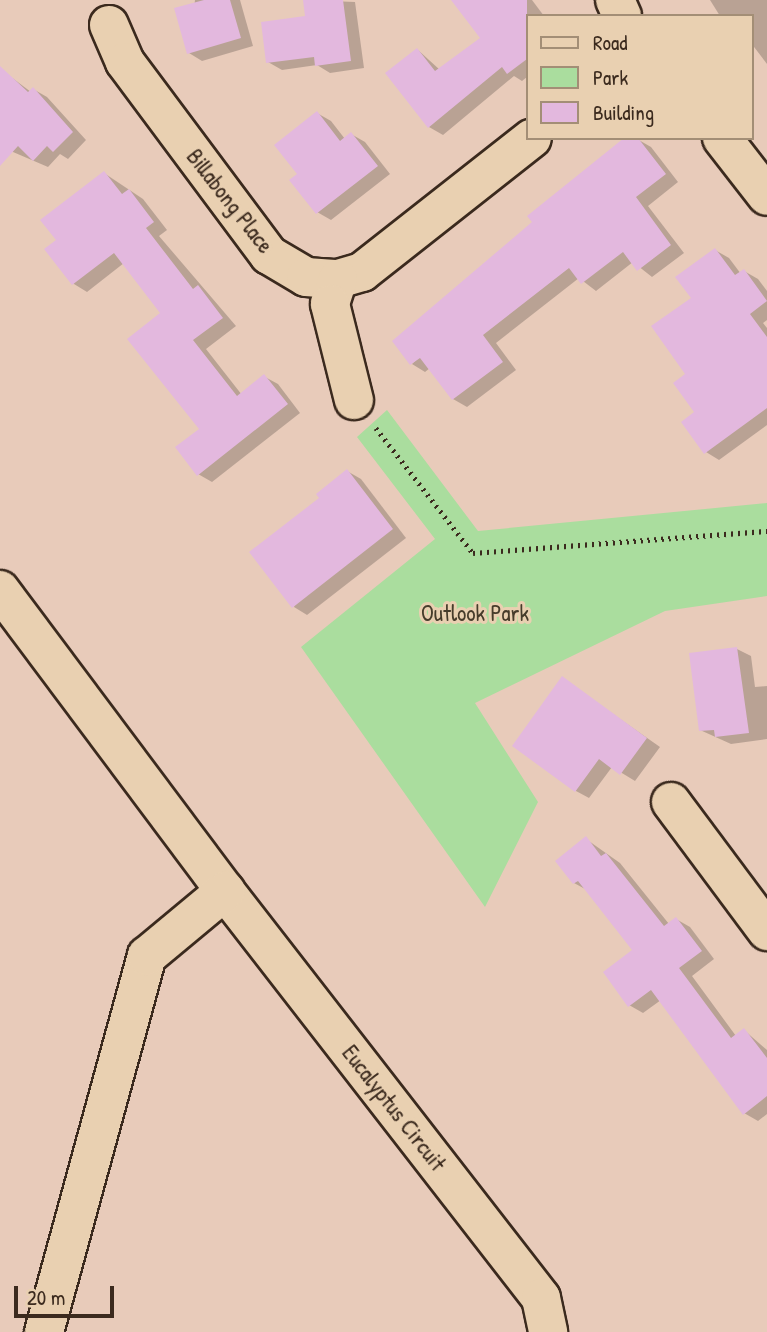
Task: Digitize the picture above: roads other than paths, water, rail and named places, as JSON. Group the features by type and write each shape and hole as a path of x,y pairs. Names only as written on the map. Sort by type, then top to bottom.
{"street":[{"name":"Billabong Place","path":"108,25 124,62 270,255 306,277 338,279 362,272 529,140"},
{"path":"724,140 767,195"},
{"path":"338,279 330,304 354,400"},
{"name":"Eucalyptus Circuit","path":"0,590 225,891 541,1298 548,1332"},
{"path":"671,802 699,845 767,931"},
{"path":"44,1332 146,956 225,891"}],"park label":[{"name":"Outlook Park","path":"475,613"}]}
